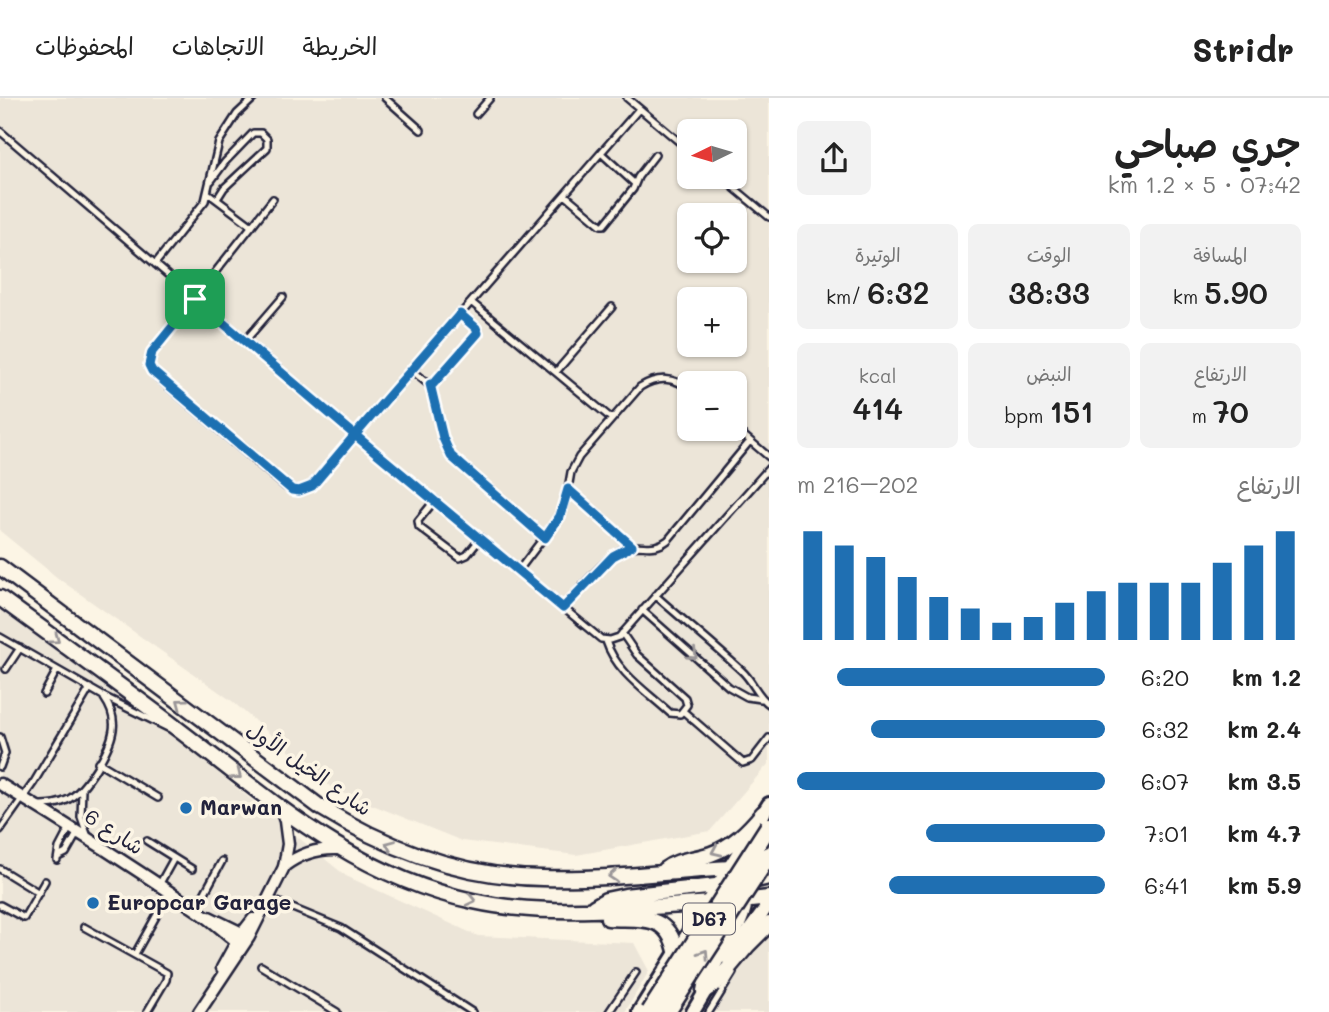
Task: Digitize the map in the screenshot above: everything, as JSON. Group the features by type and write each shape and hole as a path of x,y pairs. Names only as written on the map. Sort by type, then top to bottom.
{"main road":[{"name":"شارع الخيل الأول","path":"0,567 320,807 375,838 434,861 502,875 576,878 729,868 766,878"},
{"path":"0,598 281,810 339,849 416,885 474,902 523,908 591,910 706,904 745,890 766,878 767,815"},
{"path":"661,872 676,862 712,853 732,843 767,815"},
{"name":"D67","path":"650,1012 767,815"},
{"path":"729,868 745,890"},
{"name":"D67","path":"667,1012 766,878"},
{"path":"591,910 601,902 625,896 717,886 745,890"},
{"path":"704,991 708,976 736,926 745,890"},
{"path":"591,910 605,918 640,918 656,922 669,932 676,951"},
{"path":"704,991 716,983 769,924"}],"street":[{"name":"شارع 6","path":"0,785 79,832 243,939"},
{"path":"199,1012 262,909 284,867 288,832 281,810"},
{"name":"D67","path":"639,1012 717,886 767,815"},
{"path":"284,867 304,854 339,849"},
{"name":"D67","path":"693,1012 704,991 769,905"}],"lane":[{"path":"155,264 200,209 208,193 213,159 219,142 237,114 254,98"},
{"path":"385,98 421,131"},
{"path":"476,114 490,98"},
{"path":"627,98 677,140"},
{"path":"274,199 152,352 149,365 156,376 292,490 299,491 312,486 639,109"},
{"path":"0,131 596,637 606,641 615,639 622,633 769,468"},
{"path":"210,184 225,162 253,134 261,133 267,139 268,148 224,188 217,199"},
{"path":"601,153 635,184"},
{"path":"565,195 603,226 655,155"},
{"path":"735,189 769,217"},
{"path":"208,193 252,226"},
{"path":"245,341 283,297"},
{"path":"471,302 612,419"},
{"path":"556,372 612,307"},
{"path":"430,384 433,384 478,333 460,314"},
{"path":"411,370 430,384 443,438 451,456 545,538"},
{"path":"519,570 560,516 574,464 640,387 663,378 677,381"},
{"path":"747,438 769,457"},
{"path":"563,608 613,556 632,546 654,547 668,540 750,441"},
{"path":"568,489 632,546"},
{"path":"435,500 418,521 419,527 460,558 467,555 481,538"},
{"path":"655,596 742,671 761,699"},
{"path":"642,610 734,691 769,704"},
{"path":"606,641 622,670 670,713 680,714 687,705 685,698 637,655 622,633"},
{"path":"0,637 103,696 159,725 178,730"},
{"path":"6,669 20,648"},
{"path":"44,694 57,670"},
{"path":"0,830 23,798 90,688"},
{"path":"57,858 66,853 79,832 82,789 105,751 114,728 113,716 103,696"},
{"path":"683,711 743,762 750,762 769,738"},
{"path":"0,737 5,753 0,767"},
{"path":"98,762 158,798"},
{"path":"33,804 57,803 82,789"},
{"path":"147,841 192,869"},
{"path":"159,885 174,858"},
{"path":"195,909 222,861"},
{"path":"0,869 39,893"},
{"path":"0,905 24,918 45,881"},
{"path":"135,954 170,892"},
{"path":"268,898 341,928 472,1012"},
{"path":"84,927 167,973 166,980 147,1012"},
{"path":"709,1012 748,945"},
{"path":"261,966 337,1012"},
{"path":"609,1012 636,972"}],"shaded area":[{"path":"0,98 769,98 769,763 710,831 576,855 462,841 333,789 232,701 59,579 0,531"},
{"path":"0,608 130,702 346,876 478,936 634,943 649,971 625,1012 0,1012"},
{"path":"769,857 769,1012 674,1012"}],"place":[{"name":"Marwan","path":"186,808"},
{"name":"Europcar Garage","path":"93,903"}],"route":[{"path":"195,299 152,352 149,365 156,376 286,487 299,491 312,486 355,435 563,608 613,556 632,546 568,489 560,516 545,538 451,456 443,438 430,384 433,384 478,333 478,329 460,314 355,435 195,299"}]}
